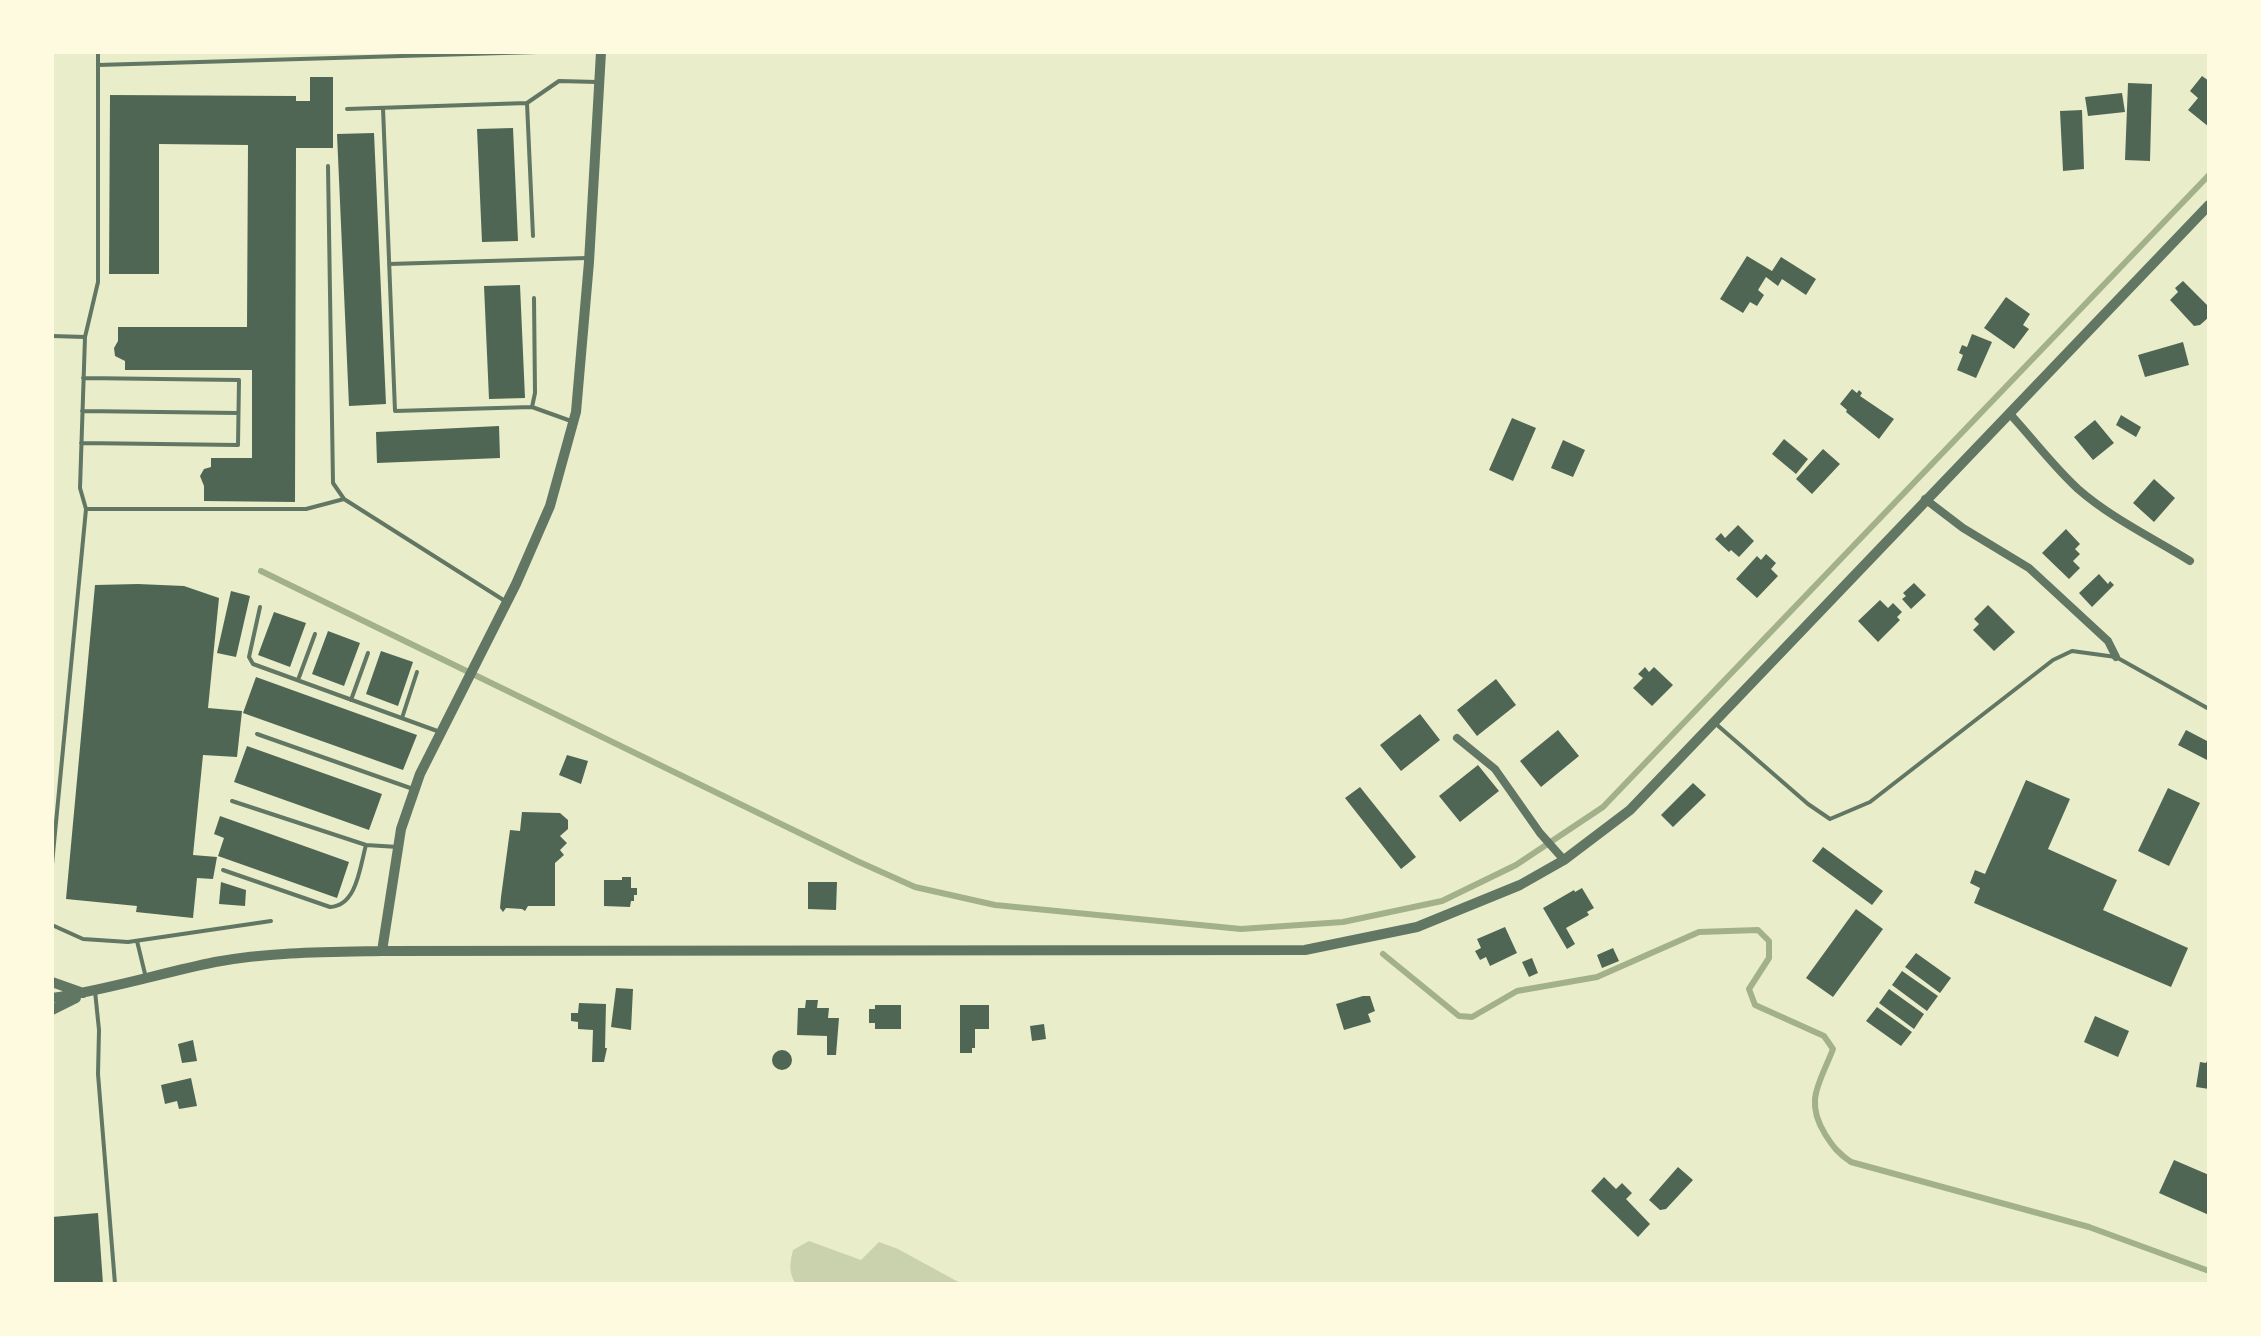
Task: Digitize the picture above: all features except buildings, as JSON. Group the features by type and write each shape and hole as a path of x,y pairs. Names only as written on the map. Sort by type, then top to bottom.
{"street":[{"path":"382,951 398,847 415,789 463,684 516,584 550,506 574,422 589,258 601,52"},
{"path":"52,998 215,962 278,954 382,951 1305,950 1417,927 1520,885 1630,810 2209,205"},
{"path":"2010,414 2081,491 2115,516 2190,561"},
{"path":"1925,499 1963,528 2029,568 2108,641 2116,657"},
{"path":"1457,738 1495,769 1540,833 1561,856"},
{"path":"52,982 90,992"},
{"path":"52,1010 90,992"}],"lane":[{"path":"52,864 86,509 80,488 81,443 85,337 98,282 98,52"},
{"path":"98,65 537,52"},
{"path":"347,109 527,103 559,81 599,82"},
{"path":"527,103 533,236"},
{"path":"383,108 395,411 532,407 574,422"},
{"path":"328,166 333,483 344,499 505,601"},
{"path":"389,264 589,258"},
{"path":"532,407 535,393 534,298"},
{"path":"52,336 85,337"},
{"path":"81,443 238,445 239,380 83,378"},
{"path":"82,411 238,413"},
{"path":"86,509 306,509 344,499"},
{"path":"260,607 249,657 253,664 440,733"},
{"path":"298,680 315,634"},
{"path":"1714,722 1808,804 1830,819 1870,802 2053,660 2072,651 2116,657 2209,709"},
{"path":"351,700 368,653"},
{"path":"402,718 417,672"},
{"path":"257,734 415,789"},
{"path":"232,801 366,845 398,847"},
{"path":"223,870 330,907 340,907 349,899 366,845"},
{"path":"52,925 83,939 137,941 271,921"},
{"path":"137,941 146,979"},
{"path":"90,992 99,1030 98,1074 115,1284"}],"green space":[{"path":"809,1241 861,1260 879,1242 962,1284 796,1284 791,1272 793,1250"}],"waterway":[{"path":"261,571 915,887 995,905 1241,929 1343,922 1442,901 1516,865 1603,807 2209,175"},
{"path":"1383,954 1459,1016 1472,1017 1517,991 1597,977 1699,932 1758,930 1769,941 1769,958 1749,989 1755,1005 1824,1036 1833,1049 1816,1092 1816,1111 1828,1139 1847,1159 2089,1227 2209,1271"}]}
